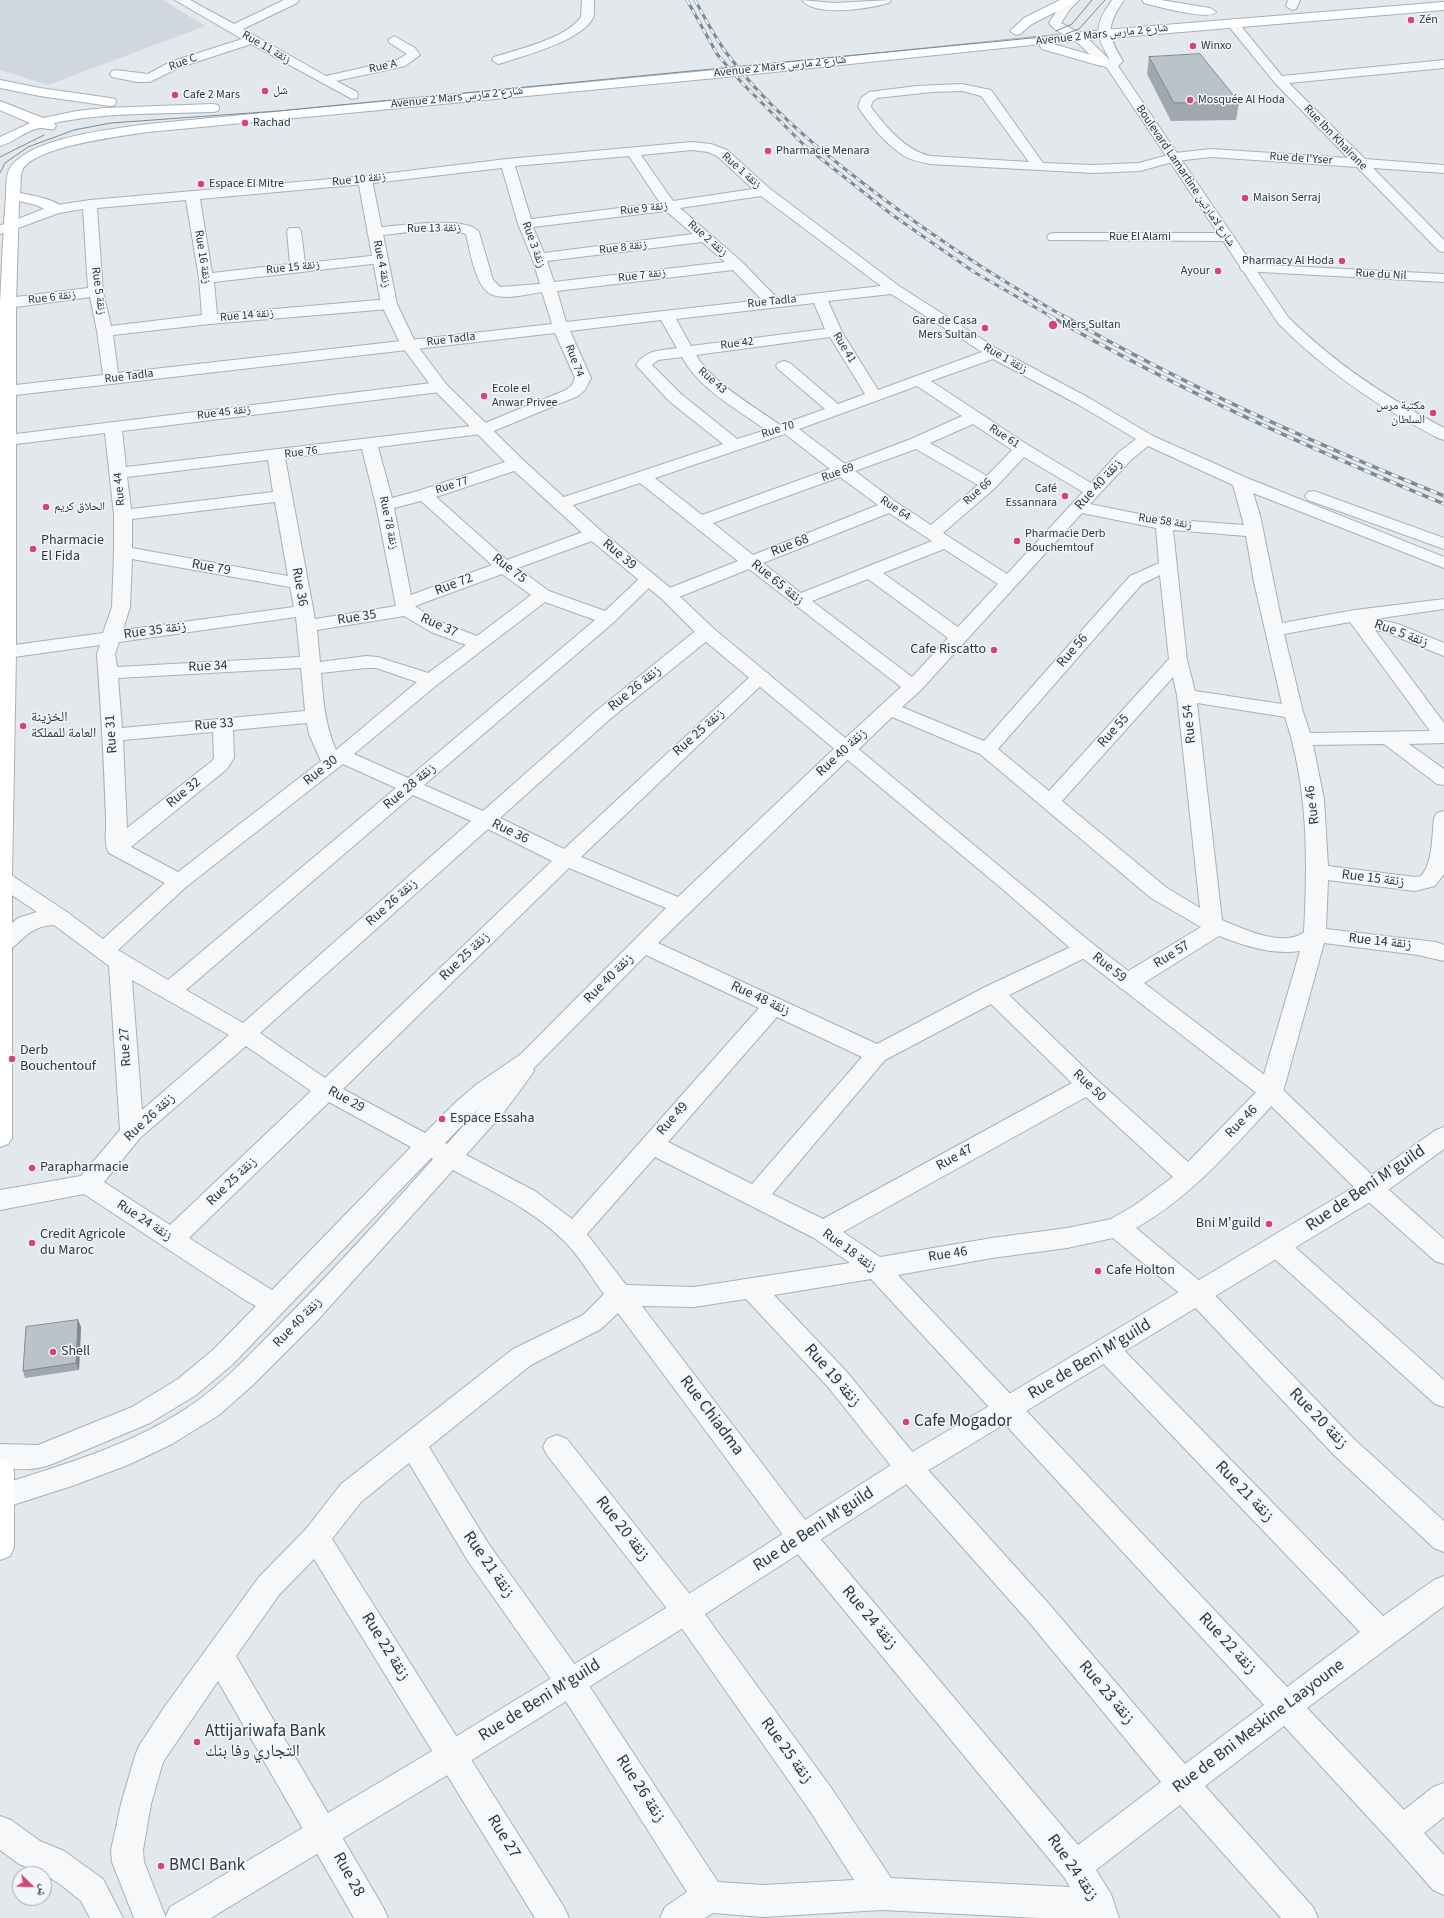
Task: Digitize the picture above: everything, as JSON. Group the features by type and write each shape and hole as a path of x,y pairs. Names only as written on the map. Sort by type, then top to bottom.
{"main road":[{"path":"1070,0 1028,21 1019,37 1106,64"},
{"path":"1148,0 1174,7 1210,12"},
{"path":"1277,7 1293,3 1306,4"},
{"name":"Avenue 2 Mars شارع 2 مارس","path":"73,136 1078,31 1104,34 1444,6"},
{"name":"Avenue 2 Mars شارع 2 مارس","path":"1165,16 1225,10"},
{"name":"Avenue 2 Mars شارع 2 مارس","path":"1091,23 1119,20"},
{"name":"Avenue 2 Mars شارع 2 مارس","path":"961,36 1019,37 1058,27"},
{"path":"0,84 82,98 177,109"},
{"path":"0,87 72,120 75,126 73,136"},
{"path":"332,97 368,93"},
{"path":"0,105 73,136"},
{"path":"0,142 41,123 66,116 117,110 228,106"},
{"path":"0,1138 1,878 7,652 8,303 5,229 12,195 14,171 23,162 36,154 73,136"},
{"path":"12,195 41,202 56,209"},
{"path":"0,1471 0,1547"}],"street":[{"name":"Rue 11 زنقة","path":"181,0 352,95"},
{"path":"234,30 293,0"},
{"path":"498,60 559,38 580,27 587,19 588,0"},
{"path":"808,0 821,6 856,5 884,0"},
{"path":"1058,27 1055,23 1058,17 1073,0"},
{"path":"1106,64 1117,61 1105,42 1104,22 1118,0"},
{"name":"Rue Ibn Khairane","path":"1232,23 1279,80 1444,248"},
{"name":"Boulevard Lamartine شارع لامارتين","path":"1058,27 1078,31 1106,64 1175,157 1247,268 1283,320 1318,354 1361,386 1405,414 1444,435"},
{"name":"Rue C","path":"116,74 137,78 150,78 174,65 251,40"},
{"name":"Rue A","path":"324,80 401,63 414,55 411,51 394,40"},
{"path":"1279,80 1444,64"},
{"name":"Rue de l'Yser","path":"1039,168 986,93 977,88 947,88 874,95 867,98 865,102 864,107 872,117 908,152 916,157 930,160 1039,168 1093,169 1140,167 1159,163 1175,157 1211,153 1444,169"},
{"name":"Rue 10 زنقة","path":"5,229 56,209 90,204 365,180 507,163 692,146 711,148"},
{"name":"Rue 1 زنقة","path":"711,148 722,153 764,191 894,289 994,354 1085,402 1147,439 1241,482 1444,563"},
{"name":"Rue 2 زنقة","path":"633,152 669,206 737,265 772,302"},
{"name":"Rue 3 زنقة","path":"507,163 525,224 539,258 560,326"},
{"name":"Rue 4 زنقة","path":"365,180 389,304 409,345"},
{"name":"Rue 9 زنقة","path":"525,224 669,206 764,191"},
{"name":"Rue 16 زنقة","path":"192,194 206,278 210,319"},
{"name":"Rue 5 زنقة","path":"90,204 96,292 105,331 112,378"},
{"name":"Rue 13 زنقة","path":"374,232 443,227 466,228 472,232 486,281 496,291 508,292 548,287"},
{"path":"294,231 298,267"},
{"name":"Rue 8 زنقة","path":"539,258 706,237"},
{"name":"Rue El Alami","path":"1054,237 1227,237"},
{"name":"Rue 15 زنقة","path":"206,278 380,259"},
{"name":"Rue 7 زنقة","path":"548,287 737,265"},
{"name":"Rue du Nil","path":"1247,268 1444,278"},
{"name":"Rue Tadla","path":"7,391 409,345 560,326 894,289"},
{"name":"Rue 6 زنقة","path":"8,303 96,292"},
{"name":"Rue 41","path":"819,297 834,332 874,396"},
{"name":"Rue 14 زنقة","path":"105,331 210,319 389,304"},
{"name":"Rue 43","path":"666,315 695,367 707,378 782,429"},
{"name":"Rue 74","path":"483,430 555,401 572,393 579,387 583,378 560,326"},
{"name":"Rue 42","path":"733,444 658,383 644,365 648,358 687,351 834,332"},
{"name":"Rue 39","path":"409,345 440,387 561,504 648,580 668,595 706,632 807,714 846,748"},
{"name":"Rue 70","path":"561,504 733,444 782,429 994,354"},
{"path":"784,366 836,410"},
{"name":"Rue 61","path":"918,380 1022,449 1093,491"},
{"name":"Rue 45 زنقة","path":"8,440 440,387"},
{"name":"Rue 69","path":"700,522 843,472 917,443 974,417"},
{"name":"Rue 44","path":"113,427 123,515 123,552"},
{"name":"Rue 64","path":"782,429 890,506 1008,583"},
{"name":"Rue 76","path":"119,473 276,456 483,430"},
{"name":"Rue 40 زنقة","path":"1,1497 45,1483 130,1452 185,1424 226,1394 303,1319 485,1090 529,1060 681,906 846,748 913,687 1125,456 1147,439"},
{"path":"917,443 989,484"},
{"name":"Rue 78 زنقة","path":"369,444 385,505 406,607"},
{"name":"Rue 66","path":"799,600 871,573 938,538 1022,449"},
{"name":"Rue 36","path":"276,456 305,619 318,734 336,759 410,787 486,820 566,859 681,906"},
{"name":"Rue 77","path":"385,505 424,495 518,464"},
{"name":"Rue 65 زنقة","path":"643,476 799,600 913,687"},
{"path":"1241,482 1280,486 1316,496 1444,544"},
{"name":"Rue 46","path":"620,1295 694,1297 992,1248 1067,1238 1117,1227 1144,1212 1188,1177 1271,1092 1316,935 1318,872 1314,799 1302,739 1293,712 1252,531 1251,515 1241,482"},
{"name":"Rue 75","path":"424,495 502,566 543,595 608,618"},
{"path":"123,515 282,496"},
{"name":"Rue 68","path":"668,595 890,506"},
{"name":"Rue 58 زنقة","path":"1079,506 1164,524 1252,531"},
{"name":"Rue 54","path":"1164,524 1178,660 1187,695 1214,926"},
{"name":"Rue 72","path":"406,607 502,566 594,534"},
{"name":"Rue 79","path":"123,552 298,583"},
{"name":"Rue 31","path":"116,848 117,826 113,735 106,654 118,621 121,607 123,552"},
{"name":"Rue 56","path":"987,750 1136,580 1169,566"},
{"path":"871,573 959,637"},
{"name":"Rue 28 زنقة","path":"169,992 608,618 648,580"},
{"name":"Rue 30","path":"111,957 179,882 336,759 431,680 543,595"},
{"path":"1274,630 1441,606"},
{"name":"Rue 35","path":"305,619 406,607"},
{"name":"Rue 37","path":"406,607 420,619 479,644"},
{"path":"1302,739 1444,737 1356,618"},
{"name":"Rue 5 زنقة","path":"1356,618 1391,628 1444,650"},
{"name":"Rue 35 زنقة","path":"7,652 111,637 305,619"},
{"name":"Rue 26 زنقة","path":"88,1184 132,1132 245,1034 602,716 706,632"},
{"name":"Rue 55","path":"1049,803 1178,660"},
{"name":"Rue 34","path":"107,673 366,662 378,663 431,680"},
{"name":"Rue 25 زنقة","path":"172,1239 328,1091 566,859 760,677"},
{"path":"1187,695 1293,712"},
{"path":"890,709 987,750 1159,893 1183,909 1214,926 1261,941 1276,944 1290,945 1303,943 1316,935"},
{"name":"Rue 33","path":"113,735 315,716"},
{"name":"Rue 32","path":"116,848 220,765 224,758 223,724"},
{"path":"1389,738 1444,779"},
{"name":"Rue 59","path":"846,748 1085,949 1271,1092 1370,1189 1444,1254"},
{"path":"1442,854 1444,818"},
{"path":"116,848 179,882"},
{"name":"Rue 15 زنقة","path":"1318,872 1416,884 1428,881 1435,873 1442,854"},
{"name":"Rue 29","path":"1,878 59,917 111,957 169,992 245,1034 328,1091 526,1198 548,1213 573,1234 620,1295"},
{"path":"1,946 20,927 30,921 42,917 59,917"},
{"name":"Rue 57","path":"1128,982 1214,926"},
{"name":"Rue 14 زنقة","path":"1316,935 1418,947 1444,953"},
{"name":"Rue 48 زنقة","path":"643,945 877,1054"},
{"path":"755,1198 877,1054 993,993 1085,949"},
{"name":"Rue 27","path":"111,957 132,1132"},
{"name":"Rue 50","path":"993,993 1088,1086 1188,1177"},
{"name":"Rue 49","path":"573,1234 774,1006"},
{"name":"Rue 47","path":"823,1231 1088,1086"},
{"name":"Rue de Beni M'guild","path":"181,1918 453,1755 686,1611 909,1468 1008,1410 1278,1246 1370,1189 1444,1136"},
{"name":"Rue 18 زنقة","path":"651,1144 755,1198 823,1231 875,1267 1008,1410"},
{"name":"Rue 40 زنقة","path":"0,1456 28,1458 40,1457 141,1415 187,1387 223,1357 276,1304 438,1151"},
{"path":"0,1200 88,1184"},
{"name":"Rue 24 زنقة","path":"88,1184 254,1293 276,1304"},
{"name":"Rue 20 زنقة","path":"1117,1227 1198,1294 1344,1447 1444,1539"},
{"path":"1278,1246 1444,1396"},
{"name":"Rue 19 زنقة","path":"751,1288 836,1379 909,1468"},
{"path":"150,1918 128,1862 127,1850 136,1804 150,1756 176,1716 269,1586 316,1538 351,1493 522,1357 592,1322 620,1295"},
{"name":"Rue Chiadma","path":"620,1295 802,1538"},
{"name":"Rue 21 زنقة","path":"1107,1350 1381,1634"},
{"name":"Rue 22 زنقة","path":"1008,1410 1402,1831 1444,1879"},
{"name":"Rue 21 زنقة","path":"412,1444 478,1552 570,1682"},
{"name":"Rue 20 زنقة","path":"557,1447 686,1611"},
{"name":"Rue 23 زنقة","path":"909,1468 1039,1613 1183,1785 1302,1918"},
{"name":"Rue 22 زنقة","path":"316,1538 453,1755"},
{"name":"Rue 24 زنقة","path":"802,1538 1075,1866 1102,1911"},
{"name":"Rue de Bni Meskine Laayoune","path":"1075,1866 1381,1634 1444,1589"},
{"name":"Rue 25 زنقة","path":"686,1611 821,1800 882,1894"},
{"path":"220,1656 324,1832"},
{"name":"Rue 26 زنقة","path":"570,1682 709,1897"},
{"name":"Rue 27","path":"453,1755 553,1918"},
{"path":"1402,1831 1444,1798"},
{"path":"0,1831 30,1853 53,1862 72,1874 92,1890 107,1918"},
{"name":"Rue 28","path":"324,1832 372,1918"},
{"name":"Rue 24 زنقة","path":"709,1897 764,1910 882,1894 1102,1911"},
{"path":"676,1918 709,1897"}],"shaded area":[{"path":"0,0 163,0 205,26 48,85 0,70"}],"building":[{"path":"1200,54 1239,102 1174,103 1149,57"},
{"name":"Shell","path":"78,1320 76,1363 23,1371 26,1327"}],"tram line":[{"path":"1056,31 1072,24 1092,0"},
{"path":"0,173 5,163 28,147 74,130 111,123 278,111 1063,35 1079,29 1105,0"},
{"path":"0,157 44,135"}],"railway":[{"path":"687,0 717,54 742,83 805,146 891,214 974,272 1052,317"},
{"path":"695,0 719,42 742,73 789,122 823,152 934,235 985,269 1065,317"},
{"path":"1050,316 1098,343 1195,393 1294,439 1444,504"},
{"path":"1064,316 1110,342 1203,390 1299,434 1444,496"}],"place":[{"name":"Zén","path":"1411,20"},
{"name":"Winxo","path":"1193,46"},
{"name":"شل","path":"265,91"},
{"name":"Cafe 2 Mars","path":"175,95"},
{"name":"Mosquée Al Hoda","path":"1190,100"},
{"name":"Rachad","path":"245,123"},
{"name":"Pharmacie Menara","path":"768,151"},
{"name":"Espace El Mitre","path":"201,184"},
{"name":"Maison Serraj","path":"1245,198"},
{"name":"Pharmacy Al Hoda","path":"1342,261"},
{"name":"Ayour","path":"1218,271"},
{"name":"Mers Sultan","path":"1053,325"},
{"name":"Gare de Casa Mers Sultan","path":"985,328"},
{"name":"Ecole el Anwar Privee","path":"484,396"},
{"name":"مكتبة مرس السلطان","path":"1433,413"},
{"name":"Café Essannara","path":"1065,496"},
{"name":"الحلاق كريم","path":"46,507"},
{"name":"Pharmacie Derb Bouchemtouf","path":"1017,541"},
{"name":"Pharmacie El Fida","path":"33,549"},
{"name":"Cafe Riscatto","path":"994,650"},
{"name":"الخزينة العامة للمملكة","path":"23,726"},
{"name":"Derb Bouchentouf","path":"12,1059"},
{"name":"Espace Essaha","path":"442,1119"},
{"name":"Parapharmacie","path":"32,1168"},
{"name":"Bni M'guild","path":"1269,1224"},
{"name":"Credit Agricole du Maroc","path":"32,1243"},
{"name":"Cafe Holton","path":"1098,1271"},
{"name":"Shell","path":"53,1352"},
{"name":"Cafe Mogador","path":"906,1422"},
{"name":"Attijariwafa Bank التجاري وفا بنك","path":"197,1742"},
{"name":"BMCI Bank","path":"161,1866"}]}
